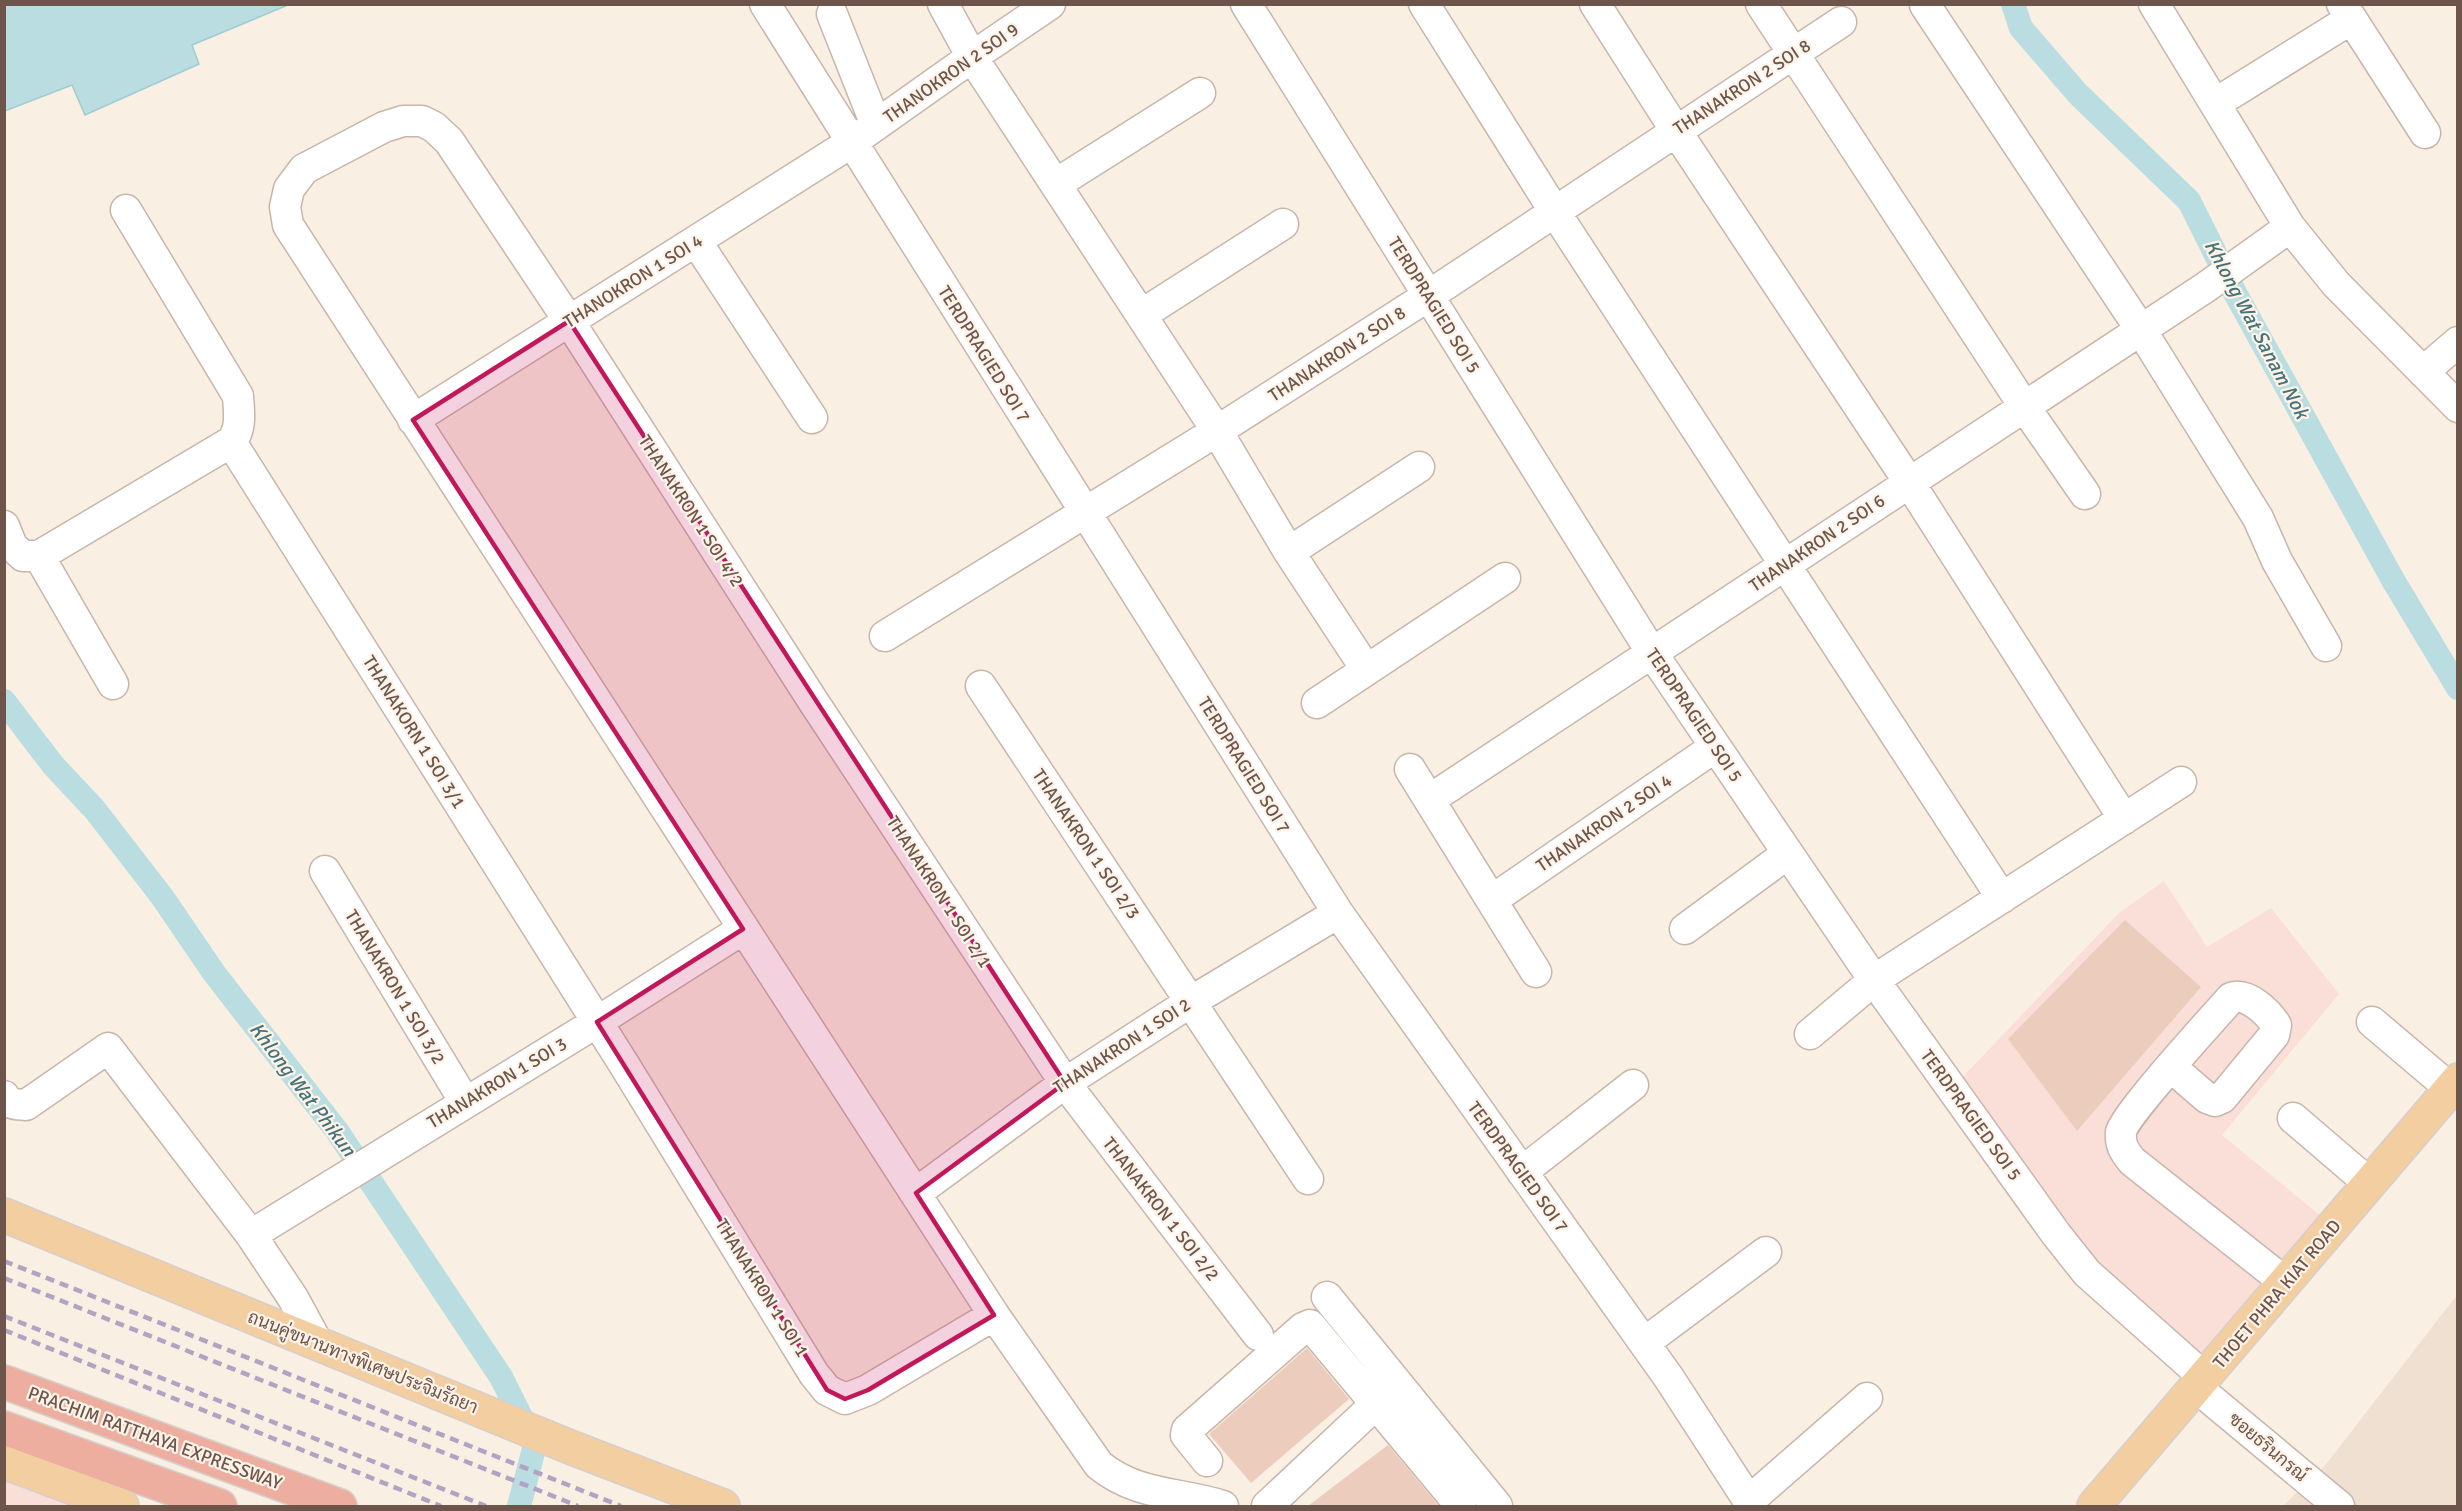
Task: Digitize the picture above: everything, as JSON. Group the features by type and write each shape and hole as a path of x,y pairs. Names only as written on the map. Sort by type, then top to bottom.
{"highway":[{"name":"PRACHIM RATTHAYA EXPRESSWAY","path":"4,1382 340,1506"},
{"path":"4,1428 220,1506"}],"main road":[{"name":"THOET PHRA KIAT ROAD","path":"2094,1506 2454,1084"},
{"name":"ถนนคู่ขนานทางพิเศษประจิมรัถยา","path":"4,1215 570,1447 723,1506"},
{"path":"4,1462 122,1506"}],"street":[{"name":"TERDPRAGIED SOI 7","path":"765,4 1338,913 1644,1343 1750,1504"},
{"path":"943,4 972,57 1217,431 1289,552 1366,669"},
{"name":"THANOKRON 2 SOI 9","path":"852,142 1050,4"},
{"name":"TERDPRAGIED SOI 5","path":"1246,4 1652,653 1874,980 2056,1234 2087,1273 2201,1383"},
{"path":"1424,4 1555,212 2002,898"},
{"path":"1595,4 1676,131 1909,482 2124,819"},
{"path":"1761,4 2024,406 2085,494"},
{"path":"2154,4 2290,227 2336,284 2457,407"},
{"path":"1925,5 2140,330 2258,518 2277,561 2326,646"},
{"path":"2216,103 2346,12 2425,133"},
{"path":"832,14 876,124"},
{"name":"THANAKRON 2 SOI 8","path":"885,636 1217,431 1428,296 1841,22"},
{"path":"1056,184 1200,93"},
{"name":"THANAKRON 1 SOI 4/2","path":"813,701 569,321 449,141 434,127 422,121 403,121 384,126 304,169 289,189 285,207 288,225 994,1315 1099,1465 1112,1476 1138,1488 1223,1506"},
{"name":"THANOKRON 1 SOI 4","path":"413,420 852,142"},
{"path":"4,526 12,546 23,556 39,556 231,442 236,436 240,422 238,396 126,210"},
{"path":"1141,315 1283,224"},
{"name":"THANAKRON 2 SOI 6","path":"1429,800 2206,287 2290,227"},
{"path":"696,241 812,418"},
{"path":"2423,372 2457,342"},
{"name":"THANAKORN 1 SOI 3/1","path":"231,442 597,1022"},
{"path":"1289,552 1419,467"},
{"path":"39,556 113,684"},
{"path":"1317,704 1505,578"},
{"name":"THANAKRON 1 SOI 2/3","path":"981,686 1308,1179"},
{"name":"THANAKRON 1 SOI 2/1","path":"813,701 1065,1083"},
{"name":"THANAKRON 2 SOI 4","path":"1492,900 1715,747"},
{"path":"1410,769 1536,972"},
{"path":"1810,1034 1874,980 2181,782"},
{"path":"1685,929 1787,854"},
{"name":"THANAKRON 1 SOI 3/2","path":"326,871 465,1102"},
{"name":"THANAKRON 1 SOI 2","path":"916,1193 1065,1083 1192,1001 1338,913"},
{"name":"THANAKRON 1 SOI 3","path":"251,1235 597,1022 742,929"},
{"name":"THANAKRON 1 SOI 1","path":"597,1022 814,1374 827,1390 845,1399 868,1390 994,1315"},
{"path":"2372,1022 2454,1084"},
{"path":"4,1096 7,1101 26,1105 108,1048 251,1235 293,1298 318,1344"},
{"path":"2171,1067 2121,1130 2121,1148 2132,1161 2286,1283"},
{"name":"THANAKRON 1 SOI 2/2","path":"1065,1083 1258,1335"},
{"path":"1522,1172 1633,1085"},
{"path":"2293,1118 2370,1184"},
{"path":"1644,1343 1766,1252"},
{"path":"1328,1297 1497,1506"},
{"path":"1207,1461 1189,1440 1187,1430 1307,1325 1310,1325 1461,1506"},
{"name":"ซอยธรินกรณ์","path":"2201,1383 2339,1506"},
{"path":"1750,1504 1867,1398"},
{"path":"1267,1506 1377,1403"}],"highlighted area":[{"path":"569,321 1065,1083 916,1193 994,1315 868,1390 845,1399 827,1390 597,1022 743,929 413,420"}],"shaded area":[{"path":"2164,881 2207,947 2271,908 2339,994 2222,1135 2327,1221 2202,1366 2090,1270 1957,1083 2119,913"},
{"path":"2457,1295 2457,1506 2283,1506 2327,1463"},
{"path":"5,1457 138,1506 5,1506"}],"water":[{"path":"5,4 288,5 192,45 199,64 85,115 72,85 5,111"}],"building":[{"path":"2125,920 2201,987 2077,1131 2008,1039"},
{"path":"1307,1348 1349,1399 1251,1483 1209,1434"},
{"path":"1388,1445 1439,1506 1308,1506"}],"waterway":[{"name":"Khlong Wat Sanam Nok","path":"2013,4 2021,28 2078,94 2189,201 2234,291 2393,580 2458,688"},
{"name":"Khlong Wat Phikun","path":"4,701 53,765 95,810 163,898 214,973 337,1131 501,1377 535,1445 519,1506"}],"railway":[{"path":"4,1261 621,1506"},
{"path":"4,1278 578,1506"},
{"path":"4,1316 486,1506"},
{"path":"4,1330 441,1506"}]}
